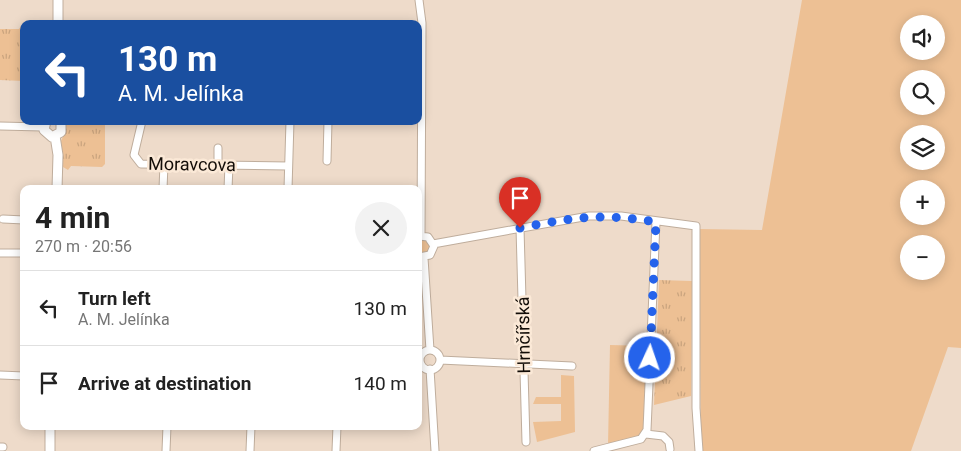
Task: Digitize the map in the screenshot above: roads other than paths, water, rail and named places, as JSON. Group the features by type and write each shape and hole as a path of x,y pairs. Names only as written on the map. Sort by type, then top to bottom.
{"street":[{"path":"58,0 58,20"},
{"path":"419,0 422,20"},
{"path":"0,126 22,125"},
{"path":"44,125 47,134 55,136"},
{"path":"55,136 62,130 61,125"},
{"name":"Moravcova","path":"141,125 135,150 136,159 142,164 288,166"},
{"path":"288,185 290,125"},
{"path":"327,161 328,125"},
{"path":"420,185 421,125"},
{"path":"55,136 58,155 58,185"},
{"path":"218,148 218,165"},
{"path":"163,185 164,164"},
{"path":"228,185 229,165"},
{"path":"433,244 589,216 621,216 696,226 696,408 699,451"},
{"path":"3,219 20,220"},
{"path":"594,451 642,439 646,434 656,222"},
{"name":"Hrnčířská","path":"520,228 526,442"},
{"path":"422,236 429,238 433,244 431,254 422,258"},
{"path":"0,253 20,253"},
{"path":"422,268 430,350"},
{"path":"422,355 424,352 430,350 437,353 440,360 438,365 430,369 422,365"},
{"path":"440,360 572,366"},
{"path":"430,369 435,451"},
{"path":"0,375 20,376"},
{"path":"50,430 50,451"},
{"path":"166,451 167,430"},
{"path":"250,430 250,451"},
{"path":"336,451 337,430"},
{"path":"646,434 663,436 669,442 670,449"}]}
